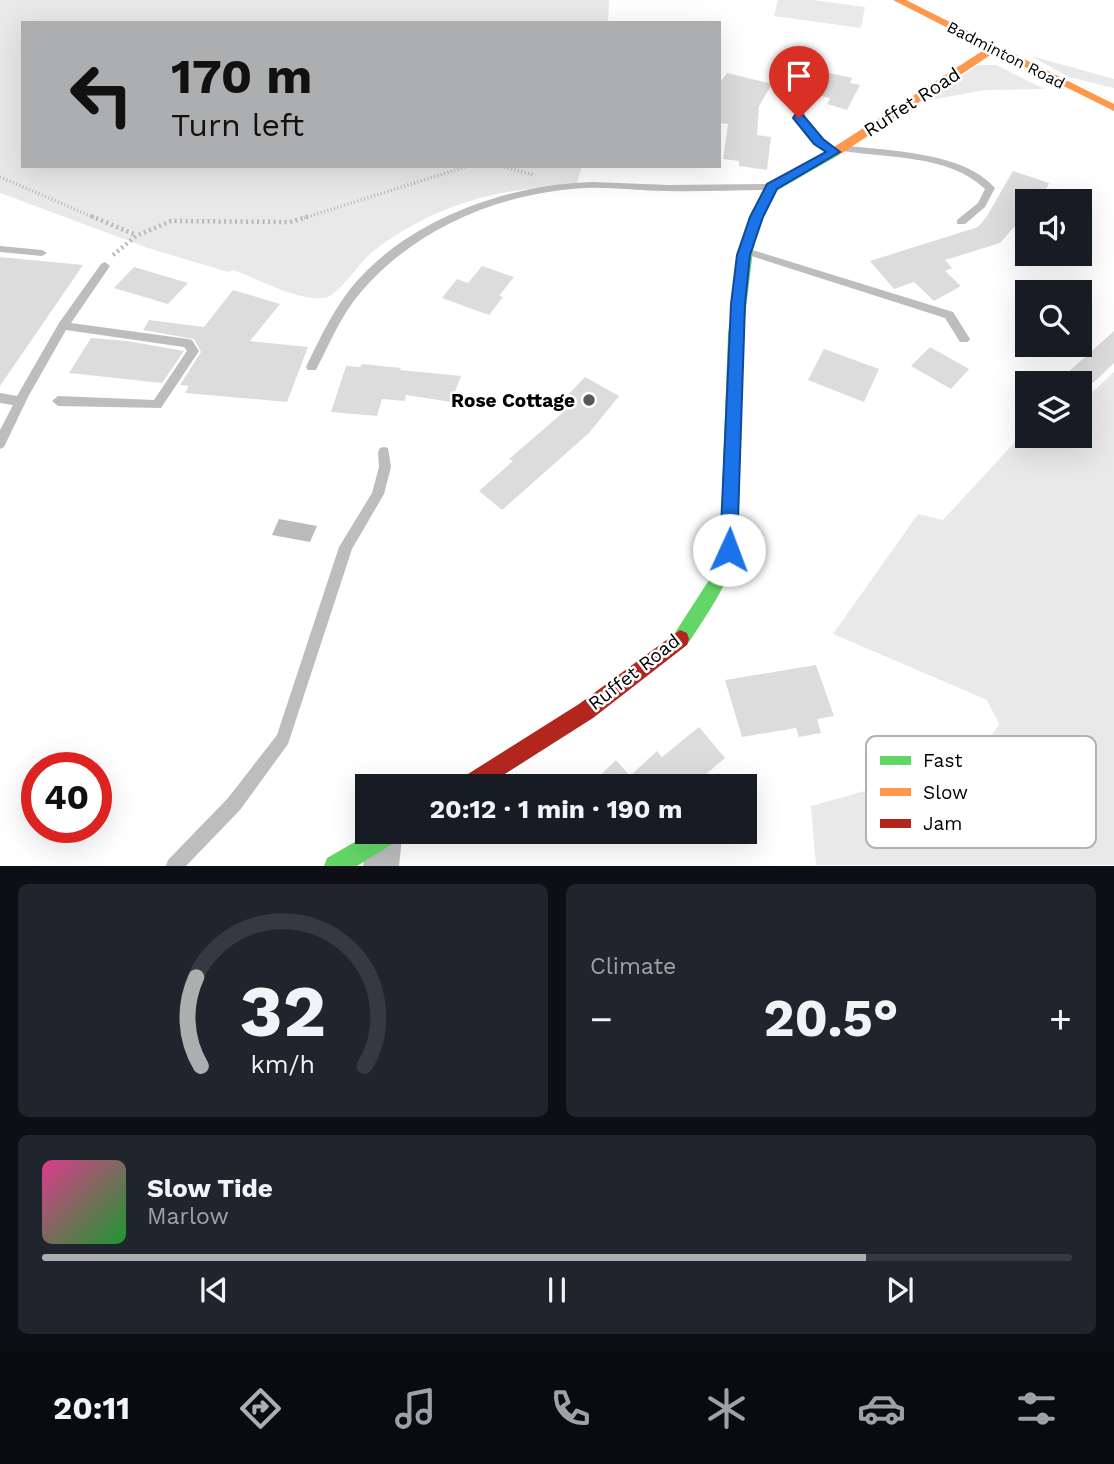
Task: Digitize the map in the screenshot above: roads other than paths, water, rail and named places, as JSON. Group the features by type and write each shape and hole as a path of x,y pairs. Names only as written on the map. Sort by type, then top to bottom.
{"street":[{"name":"Badminton Road","path":"898,0 1114,108"},
{"name":"Ruffet Road","path":"486,774 586,711 680,639 712,593 729,550 738,304 745,251 756,217 772,187 837,150 993,49"},
{"path":"335,866 387,845"}],"lane":[{"path":"794,99 799,118 807,130 837,150 946,165 976,175 990,188 987,197 961,222"},
{"path":"312,367 337,313 373,272 415,236 450,217 510,199 576,186 772,187"},
{"path":"0,249 42,253"},
{"path":"745,251 949,315 964,338"},
{"path":"0,444 19,401 63,326 105,266"},
{"path":"58,401 157,405 193,351 188,343 63,326"},
{"path":"0,398 19,401"},
{"path":"174,866 234,804 283,739 346,547 378,494 385,467 384,452"}],"place":[{"name":"Rose Cottage","path":"589,400"}]}
